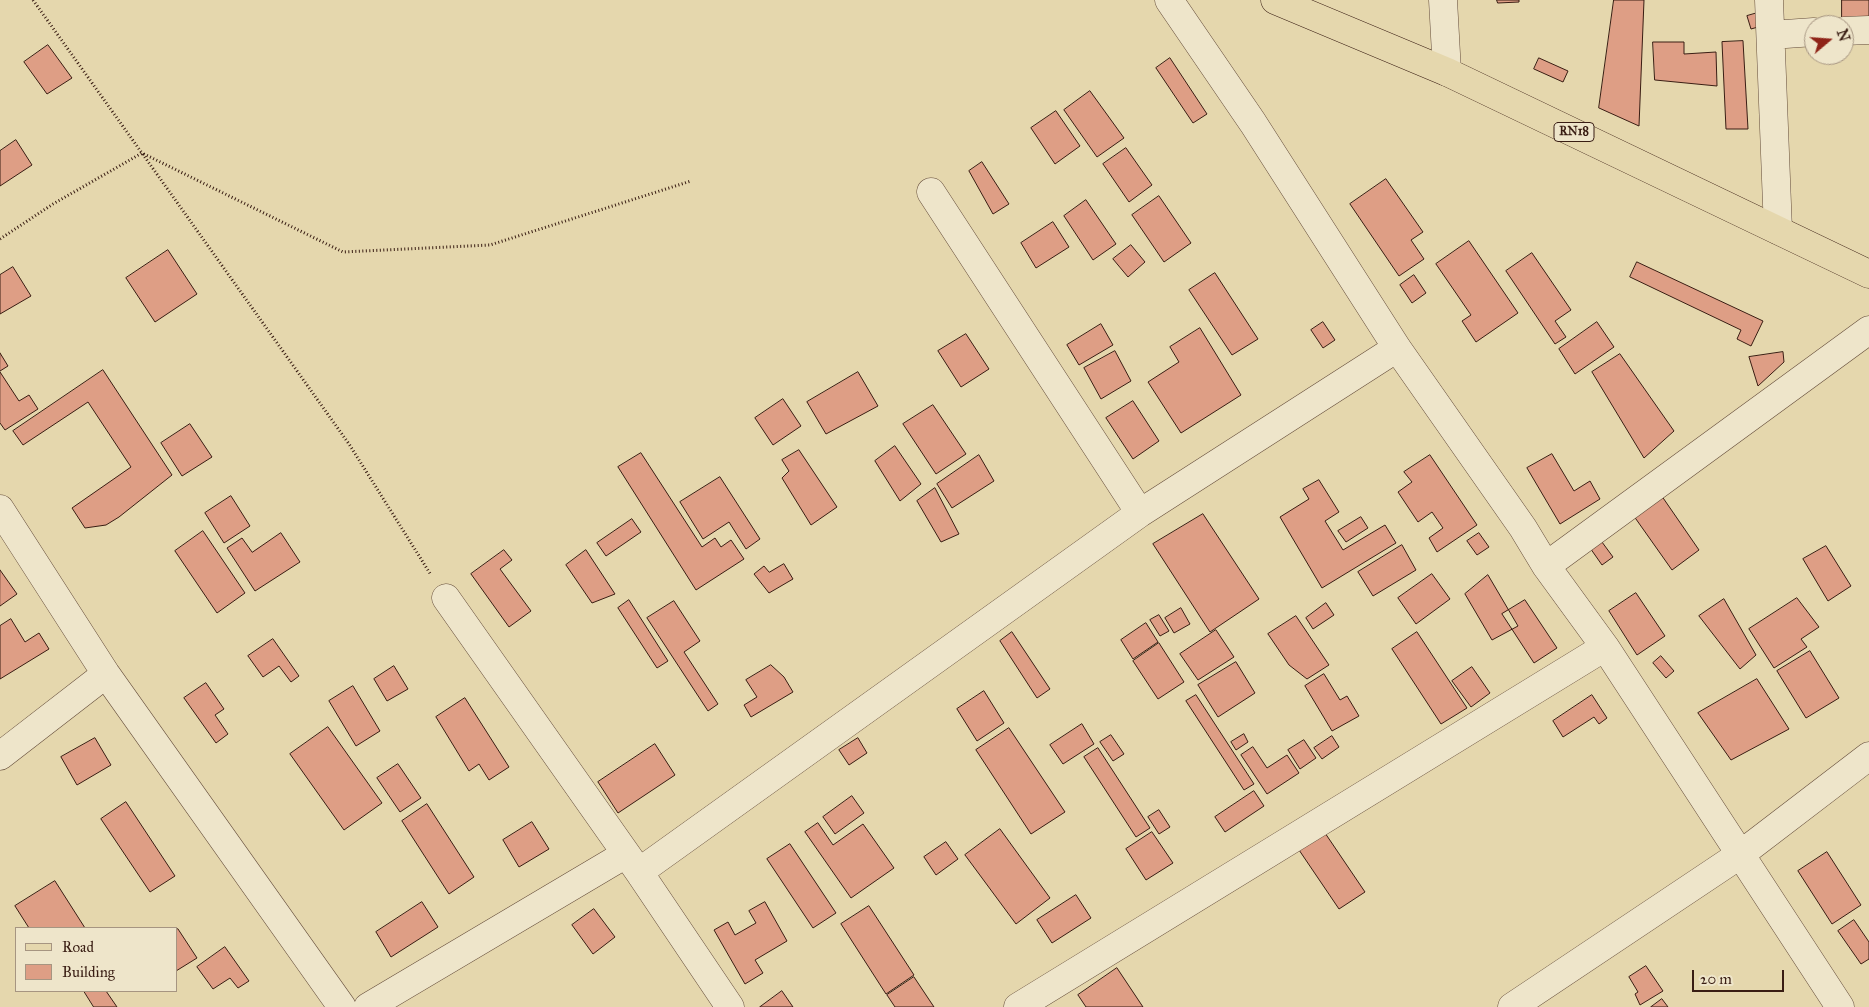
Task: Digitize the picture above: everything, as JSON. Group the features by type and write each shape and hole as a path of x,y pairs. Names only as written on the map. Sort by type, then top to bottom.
{"main road":[{"name":"RN18","path":"1274,0 1447,72 1869,274"}],"street":[{"path":"1169,0 1253,123 1398,348 1523,528 1546,566 1605,646 1840,1007"},
{"path":"1443,0 1447,72"},
{"path":"1769,0 1778,230"},
{"path":"1854,31 1869,30"},
{"path":"1771,35 1804,33"},
{"path":"932,192 1140,513"},
{"path":"1546,566 1869,330"},
{"path":"368,1007 633,863 1140,513 1398,348"},
{"path":"0,509 106,674 342,1007"},
{"path":"446,598 633,863 730,1007"},
{"path":"1018,1007 1605,646"},
{"path":"0,756 106,674"},
{"path":"1512,1007 1741,854 1869,756"}],"path":[{"path":"33,0 349,444 446,598"},
{"path":"142,153 343,252 490,244 691,181"},
{"path":"0,239 53,204 142,153"}],"building":[{"path":"1497,0 1519,0 1519,2 1498,3"},
{"path":"1614,0 1644,0 1639,126 1599,108"},
{"path":"1842,0 1869,0 1869,24 1854,24 1854,15 1842,15"},
{"path":"1761,12 1765,25 1751,29 1747,16"},
{"path":"1743,41 1748,129 1726,129 1722,42"},
{"path":"1653,42 1684,42 1684,54 1716,52 1717,86 1655,80"},
{"path":"48,45 72,78 47,94 24,62"},
{"path":"1170,58 1207,114 1193,123 1156,68"},
{"path":"1539,58 1568,71 1563,82 1534,69"},
{"path":"1090,91 1124,138 1097,157 1064,110"},
{"path":"1056,111 1080,146 1055,164 1031,128"},
{"path":"16,140 32,165 0,186 0,151"},
{"path":"1126,148 1152,185 1129,202 1103,164"},
{"path":"982,162 1009,204 993,214 969,171"},
{"path":"1386,179 1423,232 1411,240 1424,259 1399,276 1350,204"},
{"path":"1159,196 1191,243 1164,262 1132,215"},
{"path":"1086,200 1116,244 1093,260 1064,216"},
{"path":"1053,222 1069,247 1036,268 1021,243"},
{"path":"1469,241 1518,313 1476,342 1462,321 1471,315 1436,264"},
{"path":"1131,245 1145,262 1128,277 1113,259"},
{"path":"168,250 197,294 155,322 126,278"},
{"path":"1532,253 1571,310 1555,321 1566,337 1555,344 1506,271"},
{"path":"1637,262 1763,321 1751,346 1737,339 1741,330 1630,277"},
{"path":"13,267 31,296 0,314 0,275"},
{"path":"1215,273 1258,339 1232,355 1189,290"},
{"path":"1414,275 1426,293 1412,303 1400,285"},
{"path":"1323,322 1335,340 1323,348 1311,330"},
{"path":"1597,322 1614,347 1575,374 1559,349"},
{"path":"1101,324 1113,345 1079,365 1067,345"},
{"path":"1200,328 1241,395 1181,433 1148,382 1179,362 1170,347"},
{"path":"966,334 989,369 961,387 938,351"},
{"path":"1115,351 1131,381 1101,399 1084,368"},
{"path":"1783,352 1784,362 1758,386 1749,357"},
{"path":"0,353 8,366 0,371"},
{"path":"1620,354 1674,431 1644,458 1592,372"},
{"path":"103,370 172,475 106,525 85,528 72,508 131,467 88,402 23,445 13,431"},
{"path":"0,372 19,401 29,395 38,409 5,430 0,423"},
{"path":"858,372 878,406 826,434 807,402"},
{"path":"783,399 801,426 773,445 755,418"},
{"path":"1133,401 1159,441 1133,459 1106,418"},
{"path":"933,405 966,454 936,474 903,424"},
{"path":"190,424 212,457 182,476 161,443"},
{"path":"895,446 921,484 900,501 875,461"},
{"path":"799,450 837,507 811,525 782,478 789,471 782,460"},
{"path":"641,453 702,547 715,538 721,547 731,540 744,559 696,590 618,467"},
{"path":"1552,454 1574,491 1590,481 1600,499 1560,524 1527,468"},
{"path":"979,455 994,481 952,508 937,484"},
{"path":"1430,455 1477,525 1437,552 1429,538 1443,528 1432,512 1418,522 1398,492 1412,482 1404,472"},
{"path":"720,477 760,539 746,549 729,522 703,539 680,502"},
{"path":"1319,480 1339,512 1325,521 1343,550 1385,525 1396,543 1322,588 1280,517 1309,499 1303,489"},
{"path":"935,488 959,534 941,542 917,501"},
{"path":"1659,492 1699,550 1672,570 1631,512"},
{"path":"231,496 250,526 224,543 205,513"},
{"path":"1203,514 1259,599 1210,632 1153,544"},
{"path":"1361,517 1368,528 1346,542 1338,531"},
{"path":"632,519 641,532 606,556 597,543"},
{"path":"203,531 245,593 217,613 175,551"},
{"path":"281,533 300,562 255,591 227,548 242,538 252,552"},
{"path":"1479,533 1489,547 1477,555 1467,541"},
{"path":"1599,538 1613,557 1602,565 1588,545"},
{"path":"1402,545 1416,570 1373,596 1358,572"},
{"path":"1826,546 1851,586 1828,601 1803,559"},
{"path":"504,550 512,560 500,569 531,611 509,627 471,574"},
{"path":"586,550 615,594 592,603 566,565"},
{"path":"784,564 793,579 769,593 754,574 764,566 769,572"},
{"path":"0,570 17,594 0,606"},
{"path":"1432,574 1450,599 1416,624 1398,598"},
{"path":"1488,575 1518,626 1492,640 1465,594"},
{"path":"1636,593 1665,636 1637,655 1609,611"},
{"path":"1797,598 1819,627 1801,639 1807,647 1774,668 1749,629"},
{"path":"1724,599 1756,655 1740,669 1699,616"},
{"path":"629,600 668,661 657,668 618,608"},
{"path":"1525,600 1557,648 1534,663 1502,614"},
{"path":"674,601 700,641 684,652 718,704 708,711 647,618"},
{"path":"1326,603 1334,615 1313,629 1306,618"},
{"path":"1181,608 1190,624 1174,633 1165,618"},
{"path":"1159,615 1169,631 1160,636 1150,620"},
{"path":"1296,616 1329,665 1307,679 1289,665 1268,634"},
{"path":"11,619 25,642 39,633 49,649 0,679 0,626"},
{"path":"1146,623 1158,642 1133,659 1121,640"},
{"path":"1216,630 1234,657 1198,680 1180,654"},
{"path":"1012,632 1050,689 1037,698 1000,641"},
{"path":"1417,632 1467,708 1441,724 1392,649"},
{"path":"273,639 299,676 291,682 279,666 263,677 248,656"},
{"path":"1159,643 1184,682 1158,699 1133,661"},
{"path":"1810,651 1839,698 1806,718 1777,671"},
{"path":"1661,656 1674,671 1666,678 1653,663"},
{"path":"1236,662 1255,693 1218,717 1198,685"},
{"path":"771,665 784,677 793,692 751,717 744,705 757,697 746,680"},
{"path":"394,666 408,689 387,701 374,679"},
{"path":"1472,667 1490,693 1471,707 1452,681"},
{"path":"1324,674 1340,700 1347,696 1359,716 1332,731 1305,686"},
{"path":"1757,679 1789,729 1731,760 1698,713"},
{"path":"206,683 224,709 215,715 228,734 216,743 184,698"},
{"path":"353,686 380,731 356,746 329,701"},
{"path":"984,691 1004,723 977,741 957,709"},
{"path":"1196,695 1254,784 1244,790 1186,701"},
{"path":"1592,695 1607,718 1599,724 1594,717 1563,737 1553,721"},
{"path":"465,698 509,767 489,780 479,764 469,771 436,717"},
{"path":"1082,724 1094,744 1063,764 1050,745"},
{"path":"328,727 382,803 344,830 290,754"},
{"path":"1009,728 1065,812 1031,834 976,750"},
{"path":"1244,734 1248,742 1236,750 1231,742"},
{"path":"1111,735 1124,754 1113,761 1100,742"},
{"path":"1332,736 1339,747 1322,759 1314,748"},
{"path":"95,738 111,765 77,785 61,757"},
{"path":"858,738 867,753 849,765 839,750"},
{"path":"1304,740 1316,758 1300,769 1288,750"},
{"path":"655,744 675,775 618,813 598,782"},
{"path":"1253,747 1267,768 1287,755 1299,773 1267,794 1241,755"},
{"path":"1098,748 1150,828 1136,837 1084,757"},
{"path":"398,764 421,798 400,812 377,778"},
{"path":"1254,791 1264,806 1225,832 1215,817"},
{"path":"852,796 864,813 835,834 823,817"},
{"path":"126,802 175,876 150,892 101,819"},
{"path":"427,804 474,877 449,894 402,821"},
{"path":"1159,810 1170,827 1159,834 1148,817"},
{"path":"532,822 549,849 519,867 503,840"},
{"path":"818,823 833,845 863,824 894,868 851,898 805,832"},
{"path":"1000,829 1050,898 1016,924 965,855"},
{"path":"1323,830 1365,892 1339,909 1297,847"},
{"path":"1152,832 1173,863 1146,880 1126,849"},
{"path":"946,842 958,859 936,875 924,857"},
{"path":"790,844 836,913 813,928 767,859"},
{"path":"1827,852 1861,905 1832,924 1798,871"},
{"path":"55,881 84,927 28,927 15,906"},
{"path":"1076,895 1091,918 1052,943 1037,920"},
{"path":"422,902 438,927 391,957 376,932"},
{"path":"765,902 787,941 755,960 763,973 745,984 714,930 728,922 735,935 756,923 749,911"},
{"path":"869,906 914,975 886,994 841,924"},
{"path":"594,909 615,937 593,954 572,925"},
{"path":"1854,920 1869,942 1869,959 1861,964 1838,931"},
{"path":"178,929 197,958 178,970"},
{"path":"225,947 249,981 238,988 230,978 213,989 197,967"},
{"path":"1646,966 1663,991 1640,1005 1635,994 1638,992 1629,977"},
{"path":"1117,968 1143,1007 1086,1007 1078,995"},
{"path":"914,977 934,1007 895,1007 887,995"},
{"path":"782,991 793,1007 760,1007"},
{"path":"85,992 107,992 117,1007 94,1007"},
{"path":"1662,999 1668,1007 1651,1007"}]}
